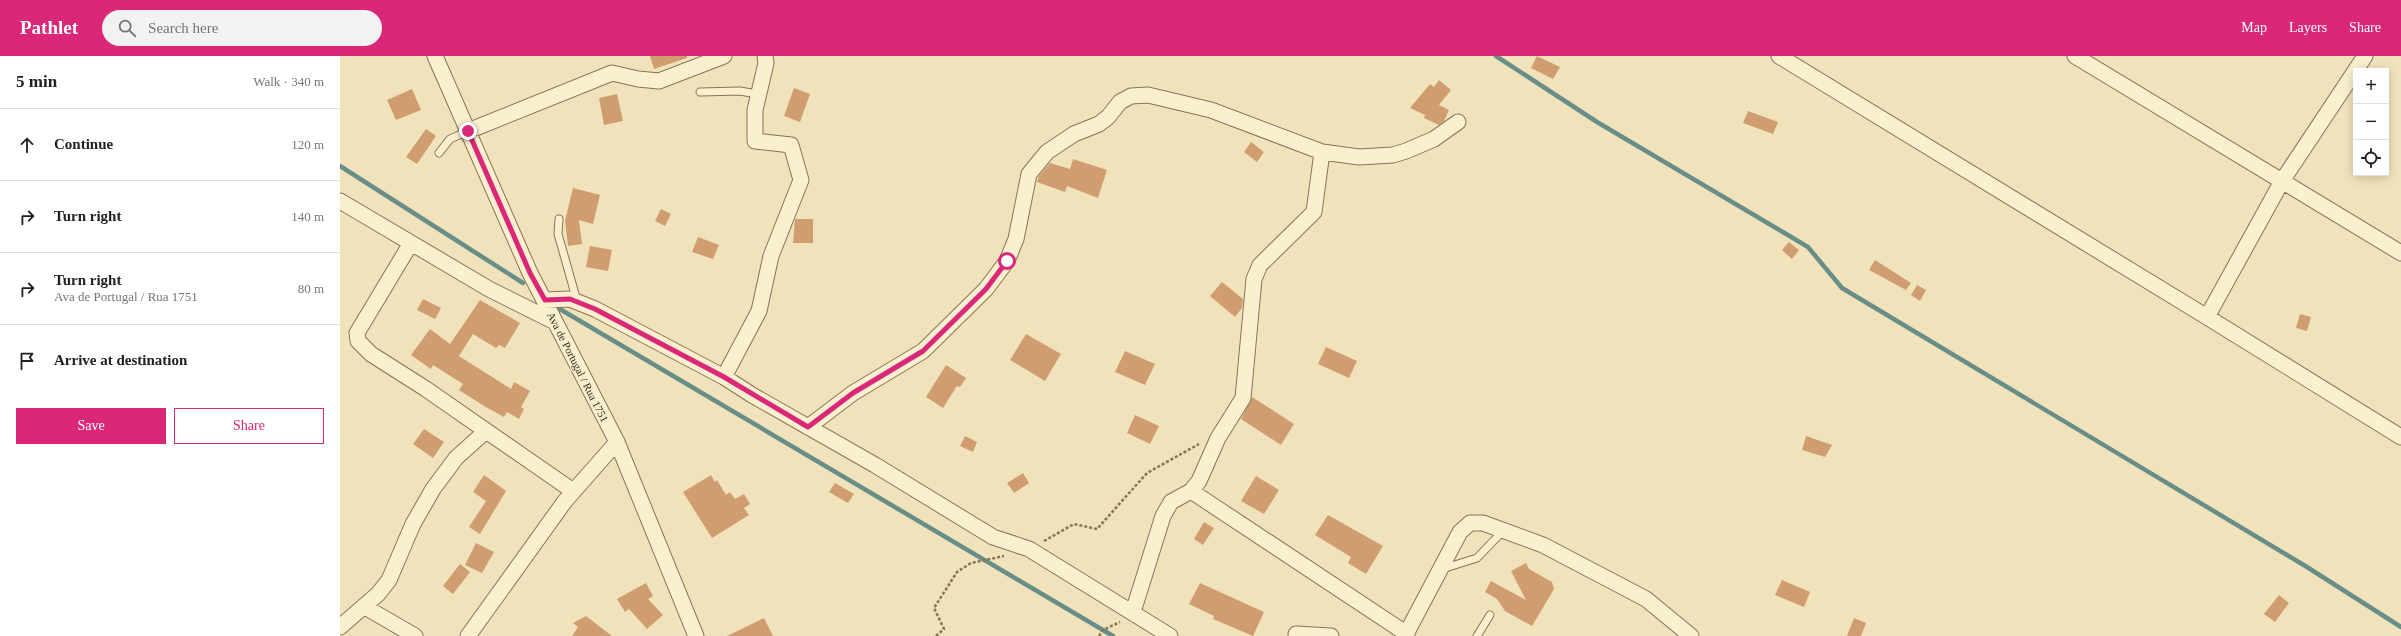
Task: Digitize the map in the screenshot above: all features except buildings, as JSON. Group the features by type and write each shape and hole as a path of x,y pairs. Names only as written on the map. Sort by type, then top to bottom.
{"street":[{"name":"Ava de Portugal / Rua 1751","path":"435,56 530,273 617,442 696,636"},
{"path":"468,131 612,73 638,80 659,81 724,56"},
{"path":"724,377 759,311 771,256 800,180 791,145 755,141 757,124 754,110 766,63 765,56"},
{"path":"1779,56 2401,437"},
{"path":"2075,56 2401,253"},
{"path":"2207,317 2282,181 2365,56"},
{"path":"808,427 853,393 923,351 986,289 1007,261 1016,239 1029,174 1047,152 1074,134 1099,124 1108,117 1120,102 1131,96 1148,95 1211,110 1322,152 1359,157 1393,155 1434,139 1458,122"},
{"path":"1133,612 1163,516 1171,502 1190,491 1199,481 1218,438 1243,398 1254,280 1260,265 1314,212 1322,152"},
{"path":"340,201 490,289 555,322"},
{"path":"410,243 357,333 358,341 371,354 573,491"},
{"path":"545,300 561,298 595,309 724,377 875,465 993,537 1029,549 1170,636"},
{"path":"340,627 365,607 389,580 413,524 433,489 456,458 486,431"},
{"path":"468,636 573,491 617,442"},
{"path":"1190,491 1406,635 1442,569 1460,532 1470,523 1483,522 1503,531 1543,545 1646,599 1691,636"},
{"path":"365,607 415,636"},
{"path":"1296,636 1296,634 1331,636"}],"lane":[{"path":"700,92 740,91 758,94"},
{"path":"439,154 450,139 468,131"},
{"path":"559,219 558,234 577,302"},
{"path":"1442,569 1477,558 1503,531"},
{"path":"1476,636 1490,615"}],"path":[{"path":"936,636 944,629 934,608 957,572 971,563 988,561 1029,549 1074,524 1097,529 1147,473 1202,443"},
{"path":"1099,636 1103,630 1133,612"}],"waterway":[{"path":"1496,56 1597,122 1808,247 1842,288 2307,567 2401,627"},
{"path":"340,166 523,283"},
{"path":"553,305 1113,636"}],"route":[{"path":"468,131 530,273 545,300 561,298 570,299 595,309 724,377 808,427 853,393 923,351 936,336 986,289 1007,261"}]}
